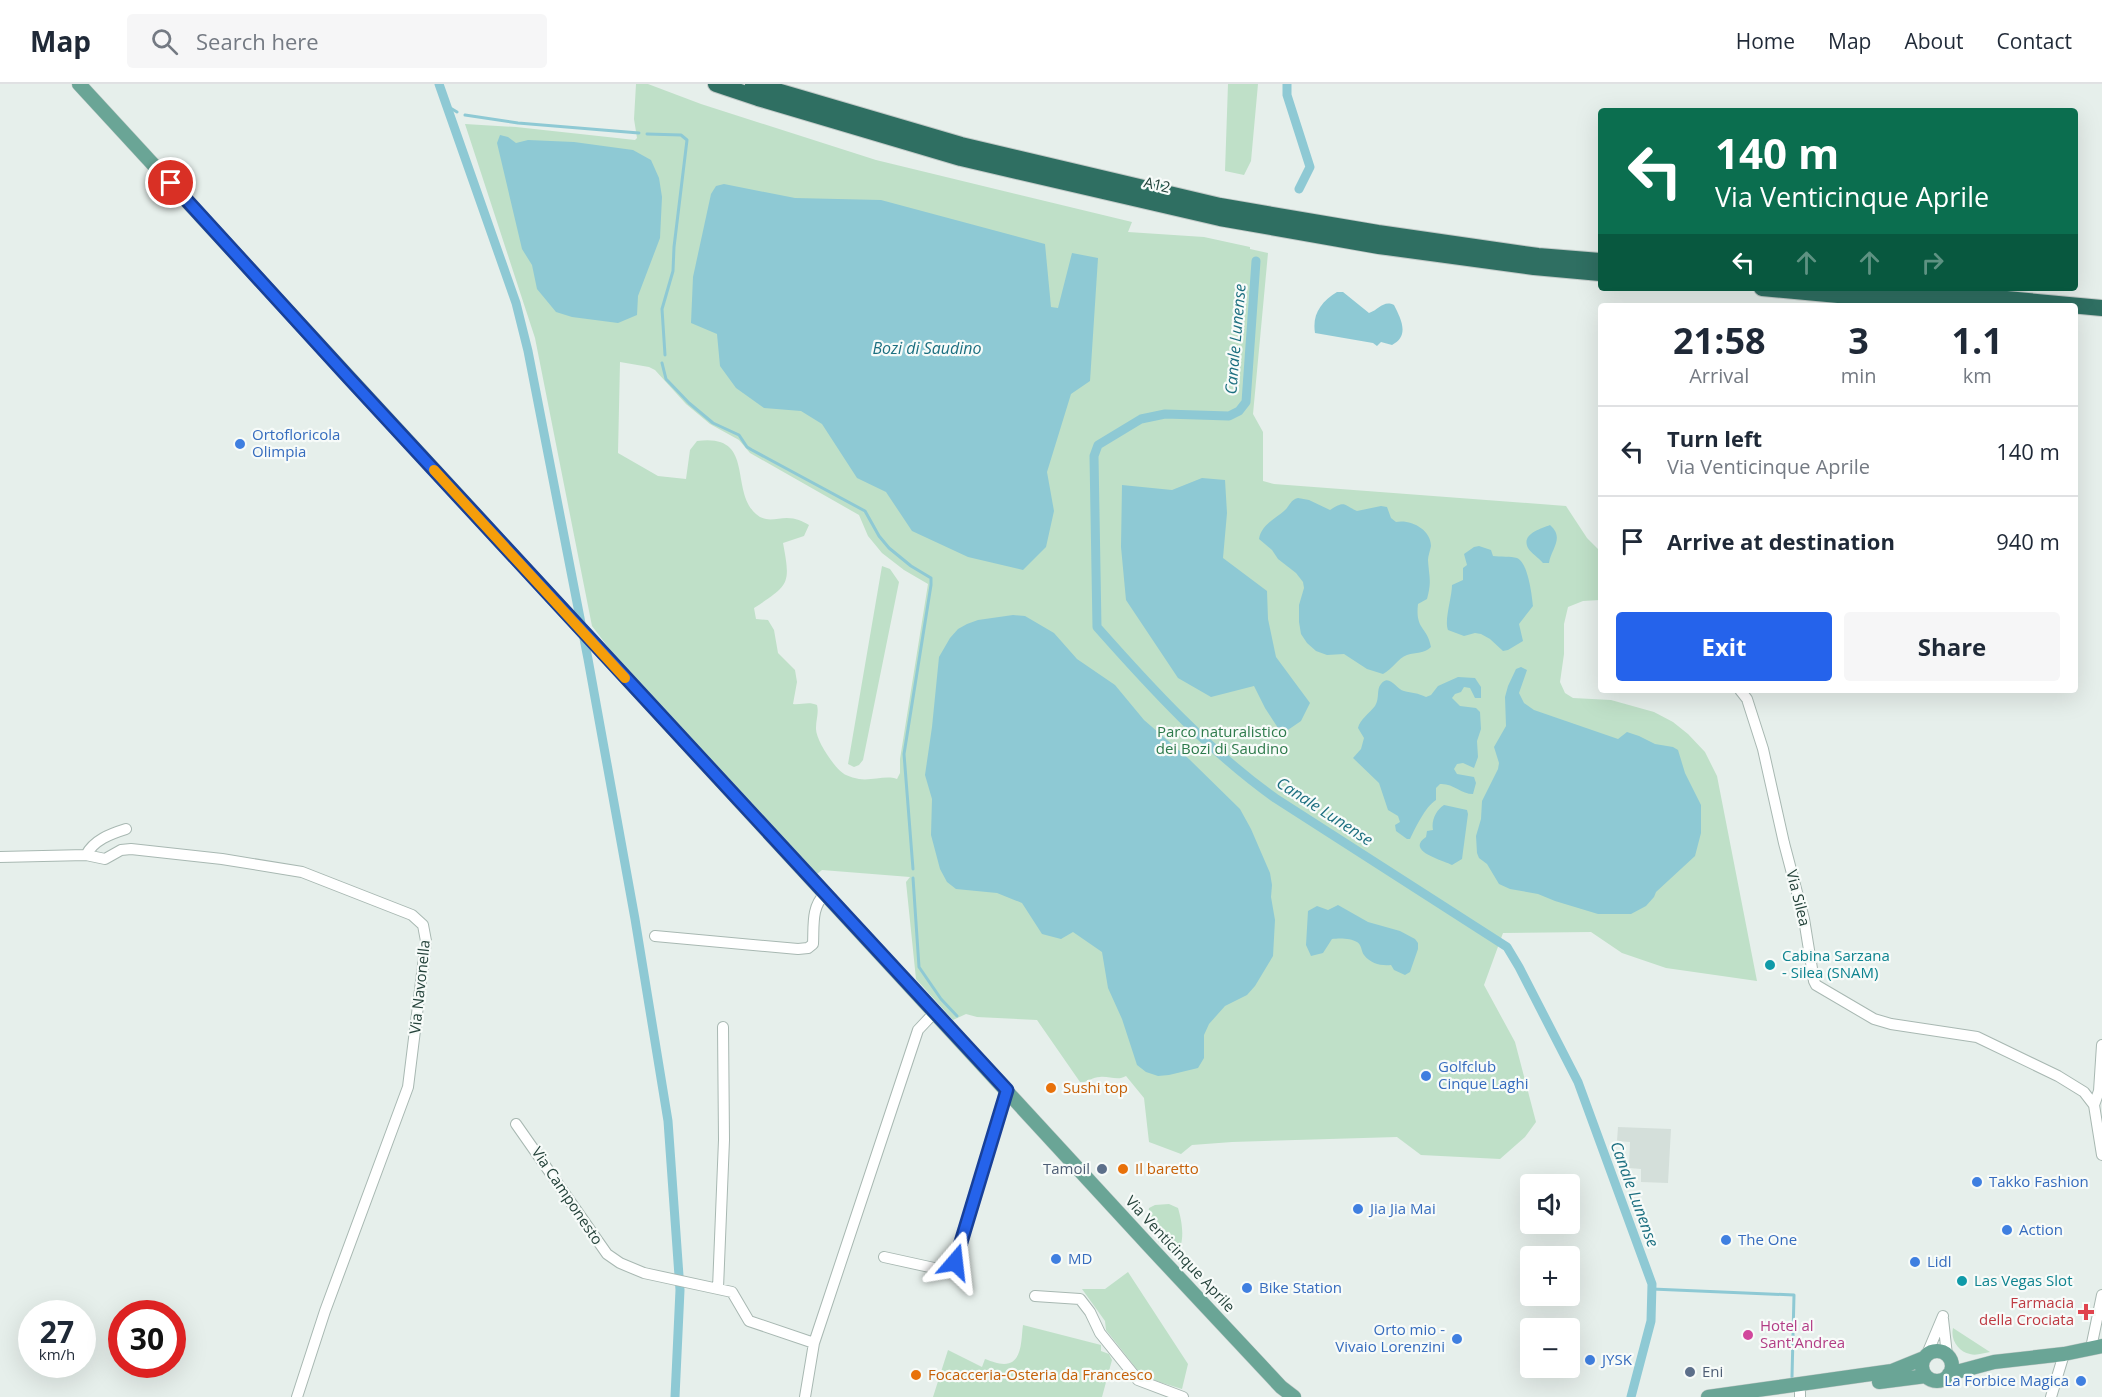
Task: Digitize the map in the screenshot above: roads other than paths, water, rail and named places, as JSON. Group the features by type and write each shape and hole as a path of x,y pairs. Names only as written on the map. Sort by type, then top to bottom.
{"highway":[{"name":"A12","path":"716,84 961,158 1220,218 1379,246 1534,267 1598,273"},
{"name":"A12","path":"753,84 961,145 1220,206 1378,233 1538,256 1598,261"},
{"path":"1794,291 1924,303"},
{"path":"1920,291 2048,303"},
{"path":"2078,306 2102,308"},
{"path":"2078,317 2102,319"}],"main road":[{"name":"Via Venticinque Aprile","path":"79,84 1283,1392 1294,1397"},
{"path":"1948,1374 1994,1362 2064,1354 2097,1347"},
{"path":"1708,1397 1892,1371 1939,1352 1948,1357 1994,1362"},
{"path":"1926,1356 1922,1367 1926,1376"},
{"path":"1764,1397 1926,1376 1936,1380 1944,1379 1951,1366 1948,1357"}],"street":[{"name":"Via Silea","path":"1743,693 1748,699 1763,749 1784,843 1800,897 1816,985 1874,1019 1891,1024 1977,1037 2058,1076 2084,1092 2094,1105"},
{"path":"90,856 90,848 96,843 126,829"},
{"name":"Via Navonella","path":"0,857 90,856 105,859 121,850 145,849 302,872 412,915 420,921 425,930 426,941 408,1087 325,1311 297,1397"},
{"path":"655,936 808,948 813,944 814,913 819,899 825,894"},
{"path":"805,1397 814,1342 918,1030 935,1012"},
{"path":"718,1288 724,1140 723,1027"},
{"path":"2102,1045 2099,1091 2094,1105 2102,1155"},
{"path":"884,1257 944,1270 953,1265 1007,1090"},
{"name":"Via Camponesto","path":"516,1124 607,1254 620,1263 645,1273 732,1292 746,1316 753,1323 814,1342"},
{"path":"2097,1347 2102,1295"},
{"path":"1035,1296 1080,1299 1090,1312 1100,1333 1138,1380 1183,1397"},
{"path":"1926,1356 1943,1316 1948,1357"},
{"path":"2051,1397 2064,1354"}],"water":[{"path":"500,135 516,143 528,140 574,142 633,150 651,160 659,178 662,197 660,238 638,296 637,315 618,323 572,317 556,312 537,289 532,265 522,249 497,143"},
{"name":"Bozi di Saudino","path":"724,184 795,198 881,200 1045,244 1051,307 1058,308 1072,253 1098,258 1090,381 1071,394 1047,472 1054,511 1046,547 1023,570 968,557 912,531 886,492 857,478 822,424 801,411 764,408 736,388 720,366 717,334 691,323 693,277 711,194 716,186"},
{"path":"1337,292 1343,292 1369,313 1387,304 1394,305 1402,327 1398,341 1392,345 1381,342 1377,346 1373,343 1315,333 1316,314 1326,300"},
{"path":"1202,478 1225,480 1227,513 1223,558 1267,591 1268,619 1276,657 1310,703 1301,721 1282,734 1254,686 1211,697 1178,678 1126,600 1121,547 1122,485 1172,490"},
{"path":"1298,498 1309,500 1330,510 1342,504 1357,511 1387,507 1391,518 1396,522 1407,522 1424,530 1431,546 1428,560 1430,583 1427,599 1418,604 1418,619 1431,647 1423,652 1404,656 1383,674 1367,669 1344,654 1327,655 1316,651 1307,643 1301,634 1299,622 1303,582 1259,539 1265,526"},
{"path":"1550,525 1557,539 1549,563 1543,563 1528,548 1527,539 1537,530"},
{"path":"1479,546 1491,550 1493,556 1517,558 1524,566 1529,580 1533,606 1519,624 1523,641 1508,650 1503,651 1481,634 1464,636 1448,630 1452,585 1463,580 1463,568 1467,565 1464,554"},
{"path":"1013,615 1025,616 1054,633 1077,659 1115,685 1144,720 1189,759 1240,809 1270,873 1275,920 1273,956 1247,995 1225,1006 1209,1024 1204,1035 1204,1058 1198,1068 1158,1076 1146,1072 1137,1065 1122,1019 1108,988 1102,952 1073,932 1061,939 1042,934 1022,903 997,893 956,889 947,882 940,869 931,835 932,799 925,775 939,657 958,629 978,620"},
{"path":"1521,667 1527,670 1519,693 1524,703 1534,710 1618,739 1627,732 1655,744 1678,750 1685,773 1701,805 1701,833 1695,856 1656,892 1646,906 1631,914 1598,914 1538,894 1510,889 1499,884 1487,864 1479,858 1476,836 1481,819 1482,801 1498,769 1499,763 1494,747 1506,726 1505,697 1508,686 1516,669"},
{"path":"1458,677 1475,678 1481,687 1481,698 1475,698 1470,688 1464,687 1452,698 1460,706 1476,708 1480,712 1478,757 1474,768 1463,763 1457,764 1454,769 1457,774 1474,777 1476,783 1473,794 1440,784 1436,788 1436,800 1425,812 1410,839 1407,839 1396,831 1395,825 1400,822 1398,816 1388,810 1379,783 1353,758 1361,749 1364,738 1358,728 1375,706 1378,691 1384,681 1390,681 1401,690 1426,697 1431,695 1438,686"},
{"path":"1444,805 1467,810 1468,814 1462,859 1452,865 1427,854 1420,847 1427,831 1433,830 1435,816"},
{"path":"1338,905 1368,922 1400,931 1415,939 1418,949 1410,972 1405,975 1394,970 1391,965 1380,965 1373,962 1364,955 1359,943 1348,939 1332,939 1323,953 1311,956 1306,945 1308,911 1317,906 1328,910"}],"waterway":[{"path":"439,84 516,303 528,351 588,659 635,919 668,1121 680,1290 675,1397"},
{"name":"Canale Lunense","path":"1287,84 1287,95 1310,167 1299,189"},
{"path":"447,106 457,112"},
{"path":"465,115 518,123 639,133"},
{"path":"647,134 681,135 687,140 673,271 662,309 665,355"},
{"name":"Canale Lunense","path":"1256,261 1246,402 1239,411 1229,416 1165,414 1141,419 1098,445 1094,456 1097,627 1182,718 1251,780 1275,798 1507,947 1578,1082 1652,1284 1651,1321 1631,1397"},
{"path":"662,363 666,379 689,403 713,423 739,435 747,447 752,450 865,511 879,536 889,548 911,566 931,578 904,754 913,869"},
{"path":"913,878 919,967 941,999 957,1016"},
{"path":"1652,1289 1794,1295 1792,1377"}],"place":[{"name":"Ortofloricola Olimpia","path":"240,444"},
{"name":"Cabina Sarzana - Silea (SNAM)","path":"1770,965"},
{"name":"Golfclub Cinque Laghi","path":"1426,1076"},
{"name":"Sushi top","path":"1051,1088"},
{"name":"Tamoil","path":"1102,1169"},
{"name":"Il baretto","path":"1123,1169"},
{"name":"Takko Fashion","path":"1977,1182"},
{"name":"Jia Jia Mai","path":"1358,1209"},
{"name":"Action","path":"2007,1230"},
{"name":"The One","path":"1726,1240"},
{"name":"MD","path":"1056,1259"},
{"name":"Lidl","path":"1915,1262"},
{"name":"Las Vegas Slot","path":"1962,1281"},
{"name":"Bike Station","path":"1247,1288"},
{"name":"Farmacia della Crociata","path":"2086,1312"},
{"name":"Hotel al Sant'Andrea","path":"1748,1335"},
{"name":"Orto mio - Vivaio Lorenzini","path":"1457,1339"},
{"name":"JYSK","path":"1590,1360"},
{"name":"Eni","path":"1690,1372"},
{"name":"Focacceria-Osteria da Francesco","path":"916,1375"},
{"name":"La Forbice Magica","path":"2081,1381"}],"park label":[{"name":"Parco naturalistico dei Bozi di Saudino","path":"1222,740"}]}
